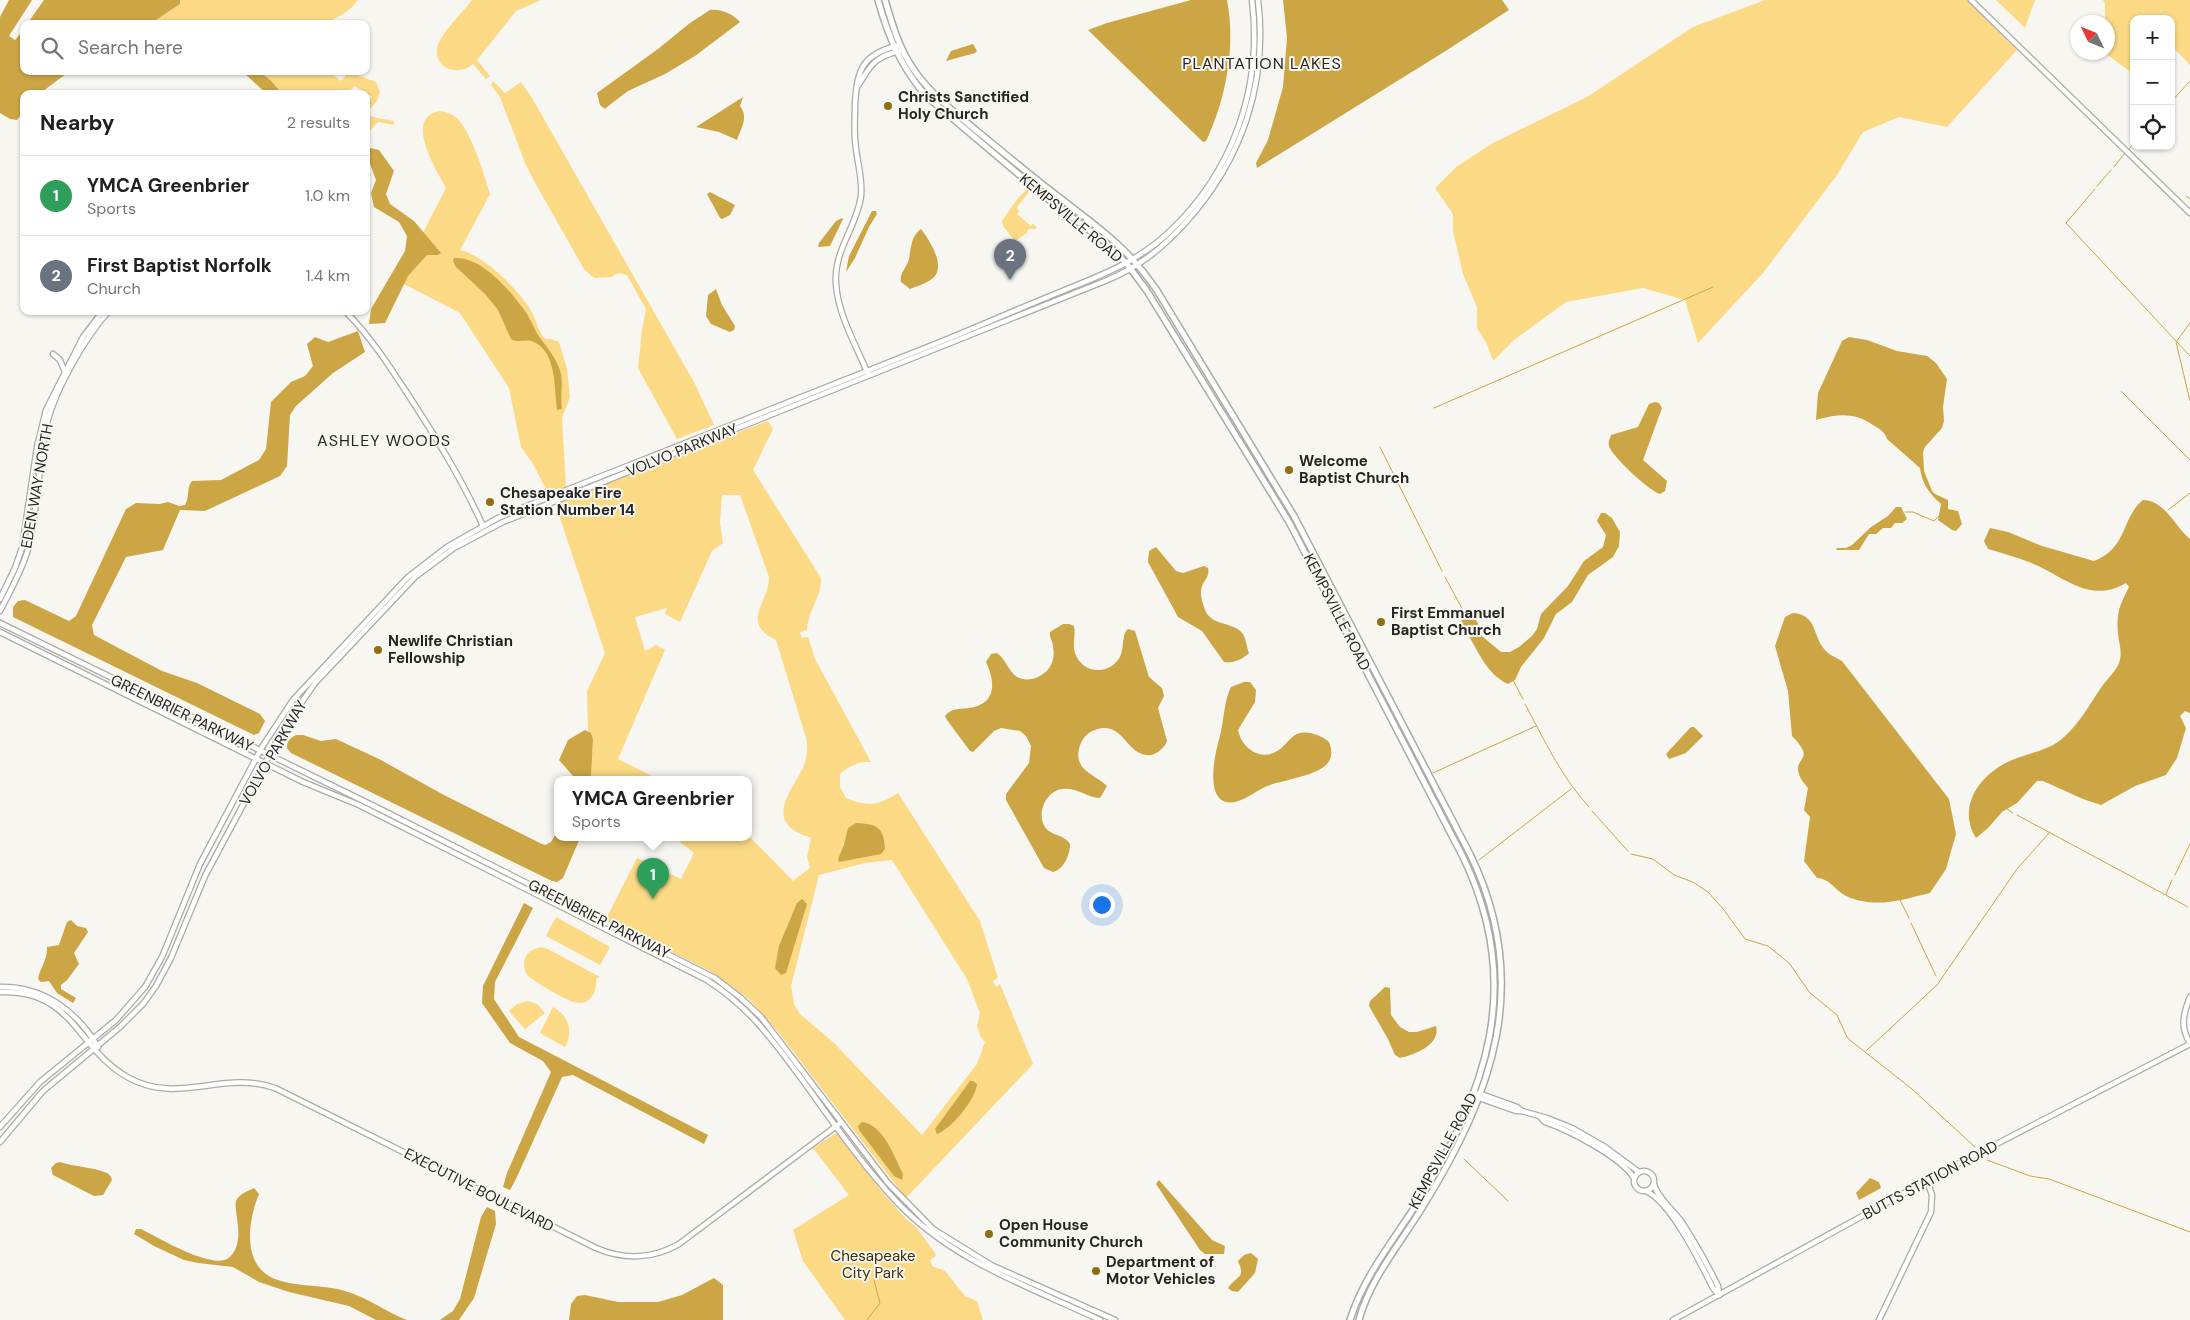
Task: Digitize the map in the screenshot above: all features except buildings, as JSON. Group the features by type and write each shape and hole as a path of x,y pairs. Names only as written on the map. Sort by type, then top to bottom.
{"main road":[{"name":"KEMPSVILLE ROAD","path":"878,0 894,49 912,79 934,104 1052,202 1099,237 1127,264 1155,302 1292,526 1472,876 1489,928 1494,983 1490,1037 1474,1093 1432,1178 1364,1288 1350,1320"},
{"name":"KEMPSVILLE ROAD","path":"885,0 901,47 918,75 940,100 1044,185 1104,231 1134,260 1162,299 1294,516 1479,875 1496,932 1501,981 1500,1014 1496,1042 1480,1096 1442,1174 1371,1290 1359,1320"},
{"name":"VOLVO PARKWAY","path":"868,373 1127,264 1169,232 1187,213 1212,181 1232,144 1244,114 1252,77 1255,42 1252,0"},
{"name":"VOLVO PARKWAY","path":"0,1127 40,1082 124,1012 150,978 162,957 200,864 272,729 293,700 400,584 438,553 483,528 1138,265 1164,246 1197,209 1220,179 1235,150 1247,120 1257,79 1260,38 1258,0"},
{"path":"1971,0 2190,213"},
{"path":"868,373 843,313 836,282 839,256 857,212 860,197 861,183 855,140 858,73 867,61 880,51 901,47"},
{"name":"EDEN WAY NORTH","path":"0,599 15,568 23,542 42,420 64,370 87,331 100,315"},
{"name":"EDEN WAY NORTH","path":"0,611 28,549 49,416 83,346 96,325 105,315"},
{"path":"349,315 361,326 380,352 441,446 483,528"},
{"path":"53,354 60,360 64,370"},
{"name":"VOLVO PARKWAY","path":"0,1142 43,1091 96,1048 136,1012 162,977 172,958 199,889 294,711 315,683 392,600 433,563 483,528"},
{"name":"GREENBRIER PARKWAY","path":"0,623 382,810 715,978 741,998 761,1017 892,1196 919,1224 940,1241 996,1274 1100,1320"},
{"name":"GREENBRIER PARKWAY","path":"0,632 303,782 359,805 707,980 737,1002 762,1026 839,1124 902,1199 939,1233 991,1265 1115,1320"},
{"name":"EXECUTIVE BOULEVARD","path":"0,987 23,988 49,997 71,1013 110,1065 123,1075 153,1087 180,1090 240,1081 258,1083 275,1088 596,1248 625,1256 652,1255 679,1244 839,1124"},
{"name":"EXECUTIVE BOULEVARD","path":"0,992 26,994 47,1002 71,1020 90,1040"},
{"path":"2190,997 2184,1011 2183,1022 2190,1044"},
{"name":"BUTTS STATION ROAD","path":"1672,1320 1927,1181 2190,1044"},
{"path":"1474,1093 1516,1111 1547,1118 1584,1135 1639,1172"},
{"path":"1541,1118 1545,1122 1580,1138 1602,1151 1630,1172 1634,1178 1636,1188 1655,1196 1675,1222 1713,1288 1719,1295"},
{"path":"1634,1178 1639,1172 1645,1171 1654,1178 1656,1190 1692,1238 1718,1286 1719,1295"},
{"path":"1879,1320 1931,1212 1932,1195 1927,1181"},
{"path":"1646,1191 1654,1184"}],"green space":[{"path":"180,0 358,0 347,11 332,20 156,20 180,4"},
{"path":"472,0 541,0 516,11 477,60 490,76 486,79 473,64 467,68 453,70 447,68 438,59 438,45 444,34"},
{"path":"1765,0 1967,0 2017,50 1947,127 1899,117 1863,132 1837,175 1763,273 1698,343 1685,300 1643,288 1566,302 1514,340 1493,361 1487,344 1477,328 1477,307 1463,274 1453,231 1453,214 1435,188 1456,167 1493,143 1587,97 1693,27"},
{"path":"1996,0 2035,0 2025,28"},
{"path":"2103,0 2190,0 2190,65 2175,49 2175,15 2130,15 2130,72 2114,60 2115,15 2105,15"},
{"path":"263,75 333,75 341,81 346,75 357,75 376,82 380,92 377,101 370,109 370,99 372,97 370,96 370,90 361,90 355,86 350,90 279,90"},
{"path":"493,81 505,93 521,82 532,98 695,384 714,425 677,439 638,368 646,309 627,275 618,273 611,277 594,278 584,269 525,163 500,97 491,85"},
{"path":"440,111 454,116 463,126 477,155 490,194 460,250 479,258 489,265 517,292 530,309 545,339 559,342 567,369 570,397 562,418 566,487 548,493 533,464 521,447 509,388 460,313 398,281 446,188 430,157 423,133 424,123 429,115"},
{"path":"370,115 394,121 394,125 378,122 370,131"},
{"path":"1027,189 1029,192 1017,207 1019,212 1017,214 1031,226 1033,224 1037,227 1035,229 1028,229 1027,233 1015,241 1003,226 1002,221 1018,198"},
{"path":"768,421 773,429 753,470 821,578 821,585 807,630 800,632 802,638 808,637 815,659 871,762 858,763 843,771 840,774 840,787 846,798 866,804 884,801 898,793 980,921 998,978 993,981 996,987 1000,984 1033,1064 906,1198 778,1032 749,999 708,970 606,919 637,858 681,879 694,853 679,841 752,841 752,839 793,881 810,868 807,857 811,838 793,830 784,819 783,811 788,796 804,765 807,741 776,640 765,633 759,626 759,611 768,586 769,577 740,495 722,495 720,523 723,543 712,551 680,622 665,614 667,608 635,617 645,651 656,645 665,650 618,759 652,776 591,776 593,739 588,731 587,691 605,653 555,503","holes":["892,860 967,979 980,1013 977,1026 980,1036 985,1042 977,1064 922,1135 834,1043 800,1014 794,1004 791,986 819,875 865,863"]},
{"path":"556,917 610,947 600,965 546,936"},
{"path":"541,947 600,977 596,979 596,989 588,1000 579,1003 574,1002 549,990 527,975 524,961 528,953"},
{"path":"528,1001 537,1004 545,1013 525,1029 509,1011 517,1004"},
{"path":"553,1007 562,1014 568,1024 569,1035 565,1047 540,1033"},
{"name":"Chesapeake City Park","path":"838,1132 879,1188 905,1218 916,1227 935,1253 936,1256 930,1260 932,1266 945,1271 965,1296 977,1301 983,1320 845,1320 803,1261 793,1230 849,1195 813,1148"}],"shaded area":[{"path":"9,0 32,0 9,36 15,40 20,34 20,75 65,75 44,90 20,90 20,116 17,120 10,119 0,113 0,17"},
{"path":"44,0 180,0 180,4 156,20 30,20"},
{"path":"1191,0 1227,0 1230,18 1230,54 1224,90 1213,125 1206,141 1203,142 1088,30"},
{"path":"1283,0 1502,0 1509,10 1257,168 1256,163 1268,140 1283,87 1287,38"},
{"path":"710,10 726,13 740,22 695,56 665,74 628,91 605,109 600,105 597,93"},
{"path":"973,44 977,51 975,53 946,61 951,51"},
{"path":"246,75 263,75 279,90 263,90"},
{"path":"743,97 740,106 743,110 744,119 737,140 719,132 696,127"},
{"path":"370,148 379,150 394,171 386,194 390,204 414,221 441,253 438,255 427,255 408,276 385,323 369,324 371,309 405,251 407,236 399,222 374,207 371,193 376,180 370,164"},
{"path":"710,192 735,205 730,215 722,219 720,218 707,194"},
{"path":"872,211 876,211 877,214 846,272 849,256"},
{"path":"842,218 830,246 818,247 836,221"},
{"path":"921,229 928,238 937,258 938,271 935,276 924,284 910,289 901,282 901,276 909,259 913,239"},
{"path":"454,258 465,259 486,269 496,277 527,314 559,368 562,378 562,409 557,410 553,372 547,354 534,342 511,339 498,310 485,294 456,267 453,261"},
{"path":"716,289 722,305 735,326 734,330 730,332 711,324 706,316 708,295"},
{"path":"358,331 365,352 333,373 296,406 290,415 287,466 280,476 205,511 180,510 163,550 126,557 92,625 94,635 162,671 197,683 260,714 265,721 259,733 254,735 13,617 13,607 18,601 25,600 69,621 76,616 126,509 136,503 160,504 168,502 179,506 185,505 192,481 221,480 259,460 266,449 271,402 291,382 305,376 313,366 307,344 315,337 328,342"},
{"path":"1849,337 1867,340 1897,351 1927,356 1936,363 1947,379 1943,407 1944,421 1942,428 1925,447 1923,452 1924,471 1932,491 1948,500 1948,509 1958,511 1962,524 1956,531 1938,520 1941,504 1927,488 1922,479 1920,468 1887,439 1880,429 1859,418 1846,415 1816,420 1818,393 1842,341"},
{"path":"1659,403 1662,408 1643,460 1667,481 1665,491 1660,494 1632,473 1617,458 1609,446 1611,435 1638,427 1649,404"},
{"path":"2143,500 2151,501 2164,509 2190,539 2190,713 2185,711 2180,716 2186,728 2177,758 2166,775 2135,786 2101,805 2043,781 2037,781 2017,803 2002,812 1976,838 1971,826 1970,803 1982,782 1990,773 2001,766 2053,745 2064,737 2080,719 2117,667 2121,653 2118,634 2118,614 2129,587 2126,583 2113,589 2100,591 2076,586 2029,562 1988,549 1984,541 1990,528 2008,532 2042,546 2094,561 2113,549 2119,541 2131,515"},
{"path":"1896,507 1901,507 1907,519 1902,523 1895,523 1891,528 1883,528 1876,534 1869,534 1859,550 1836,550 1837,548 1846,548 1852,545 1871,527 1888,516"},
{"path":"1601,513 1605,513 1612,518 1620,532 1619,546 1613,557 1588,575 1572,602 1556,614 1544,638 1521,667 1515,680 1508,684 1493,673 1481,658 1462,624 1461,615 1470,612 1478,623 1477,632 1501,652 1510,652 1519,647 1532,636 1537,629 1541,614 1568,586 1584,561 1603,547 1606,535 1597,521"},
{"path":"1156,547 1176,571 1183,573 1204,566 1208,568 1208,575 1201,592 1206,612 1214,620 1235,627 1243,634 1249,653 1247,655 1234,662 1224,662 1202,631 1178,617 1148,562 1149,551"},
{"path":"1793,613 1807,618 1811,622 1825,650 1842,661 1949,799 1956,834 1946,869 1930,893 1878,903 1857,900 1842,894 1829,882 1817,878 1804,861 1810,817 1804,810 1808,788 1800,778 1798,769 1804,755 1803,750 1792,736 1788,691 1775,646 1785,617"},
{"path":"1063,624 1074,626 1074,650 1078,660 1089,669 1096,670 1103,670 1115,663 1120,657 1126,631 1128,629 1135,631 1149,677 1162,688 1164,696 1158,708 1167,741 1159,751 1152,755 1146,755 1139,753 1111,729 1095,730 1084,737 1079,749 1080,763 1087,772 1107,786 1100,798 1063,789 1057,790 1047,798 1042,810 1042,822 1048,830 1064,838 1070,844 1066,861 1053,872 1044,868 1006,800 1006,794 1029,763 1031,746 1026,736 1020,731 1001,728 994,731 973,752 970,751 945,716 952,711 974,707 987,700 992,689 992,682 986,662 991,654 997,653 1011,672 1019,678 1034,679 1045,673 1052,662 1054,652 1050,632"},
{"path":"1244,682 1250,682 1256,690 1255,702 1238,730 1240,737 1248,748 1253,752 1266,755 1279,750 1297,734 1312,733 1329,742 1331,756 1323,768 1300,777 1270,785 1240,801 1225,802 1218,796 1214,788 1214,765 1225,704 1229,692 1231,687"},
{"path":"1691,727 1694,727 1703,736 1686,753 1669,759 1666,754"},
{"path":"585,730 591,733 593,739 591,776 573,776 559,760 568,740"},
{"path":"296,735 303,735 321,741 336,739 379,759 444,795 542,844 545,845 551,842 554,837 554,841 579,841 563,878 557,882 552,881 291,753 287,748 291,739"},
{"path":"856,823 869,824 878,828 883,836 885,849 881,854 839,862 838,859 848,828"},
{"path":"802,899 807,904 786,973 781,975 775,968 779,946 797,903"},
{"path":"524,903 533,908 495,982 494,999 519,1037 708,1135 704,1144 573,1075 562,1077 516,1179 510,1190 503,1187 507,1173 551,1072 543,1061 510,1043 482,1003 483,986"},
{"path":"71,920 77,926 86,928 88,932 74,953 79,964 61,985 61,989 76,998 73,1003 57,993 49,981 41,982 38,979 47,947 59,945 67,922"},
{"path":"1385,987 1390,988 1391,1015 1400,1027 1409,1032 1417,1032 1436,1026 1434,1039 1419,1052 1400,1058 1395,1055 1369,1006 1370,1001"},
{"path":"970,1081 977,1084 968,1105 956,1120 937,1134 935,1129"},
{"path":"862,1122 869,1124 882,1135 903,1174 902,1180 894,1176 859,1130 858,1126"},
{"path":"60,1162 106,1172 112,1180 103,1195 94,1196 53,1175 51,1168"},
{"path":"1870,1178 1879,1182 1881,1188 1859,1200 1856,1193"},
{"path":"1159,1180 1212,1240 1225,1246 1224,1254 1205,1254 1200,1250 1156,1184"},
{"path":"254,1188 259,1194 252,1218 250,1245 253,1257 268,1276 289,1283 345,1291 407,1320 376,1320 349,1306 289,1292 259,1282 233,1267 184,1260 134,1234 136,1229 141,1229 197,1256 219,1261 227,1259 235,1250 238,1239 236,1201 241,1195"},
{"path":"487,1207 495,1211 496,1224 474,1298 459,1320 440,1320 453,1311 460,1299 481,1217"},
{"path":"1251,1253 1258,1259 1255,1273 1238,1292 1232,1291 1228,1288 1241,1274 1238,1261 1244,1255"},
{"path":"714,1278 723,1285 723,1320 569,1320 571,1304 577,1296 585,1295 618,1302 658,1302 682,1295"}],"waterway":[{"path":"2175,98 2190,81"},
{"path":"2114,167 2125,153"},
{"path":"2097,186 2111,170"},
{"path":"2095,189 2066,223 2190,356"},
{"path":"2186,196 2190,199"},
{"path":"1434,408 1713,287"},
{"path":"2190,323 2176,342 2190,401"},
{"path":"2121,391 2190,460"},
{"path":"1380,447 1442,571"},
{"path":"2168,510 2190,493"},
{"path":"1905,512 1913,512 1934,521 1939,516"},
{"path":"1445,577 1465,614"},
{"path":"1477,629 1483,638"},
{"path":"1513,680 1523,699"},
{"path":"1525,704 1561,770 1589,807"},
{"path":"1433,773 1536,726"},
{"path":"1479,860 1571,789"},
{"path":"2007,809 2013,813"},
{"path":"1592,811 1628,851"},
{"path":"2017,815 2188,907"},
{"path":"1866,1051 1937,985 2017,869 2050,832"},
{"path":"2175,875 2190,844"},
{"path":"1631,854 1653,859 1674,875 1693,882 1708,892 1745,939 1768,946 1789,963 1810,993 1837,1015 1847,1037 1851,1041 1912,1089 1975,1147"},
{"path":"2166,894 2172,880"},
{"path":"1900,900 1909,918"},
{"path":"1911,923 1936,976"},
{"path":"1464,1159 1508,1201"},
{"path":"1987,1160 2030,1176 2049,1179 2190,1232"},
{"path":"867,1320 880,1303 874,1280 878,1270"}],"place":[{"name":"Christs Sanctified Holy Church","path":"888,106"},
{"name":"First Baptist Norfolk","path":"1010,280"},
{"name":"Welcome Baptist Church","path":"1289,470"},
{"name":"Chesapeake Fire Station Number 14","path":"490,502"},
{"name":"First Emmanuel Baptist Church","path":"1381,622"},
{"name":"Newlife Christian Fellowship","path":"378,650"},
{"name":"YMCA Greenbrier","path":"653,899"},
{"name":"Open House Community Church","path":"989,1234"},
{"name":"Department of Motor Vehicles","path":"1096,1271"}],"district":[{"name":"PLANTATION LAKES","path":"1262,63"},
{"name":"ASHLEY WOODS","path":"384,440"}]}
